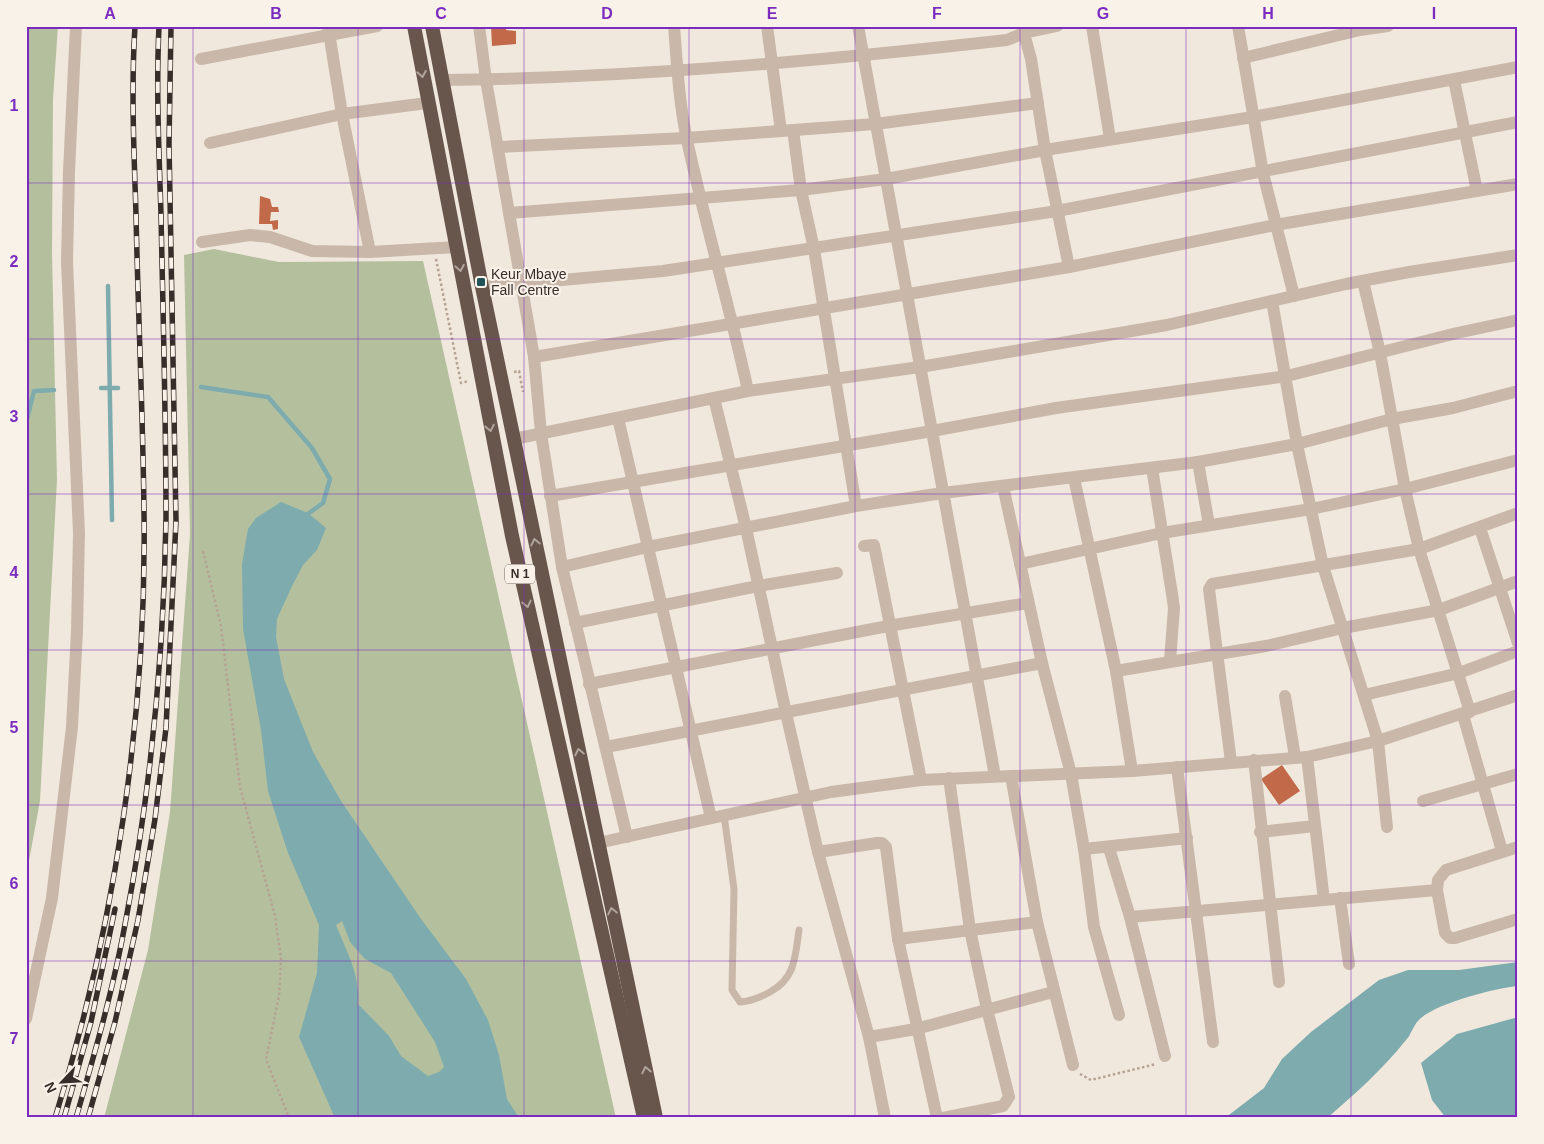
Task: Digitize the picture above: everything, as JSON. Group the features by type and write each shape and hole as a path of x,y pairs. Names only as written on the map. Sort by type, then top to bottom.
{"highway":[{"name":"N 1","path":"414,26 512,536 644,1118"},
{"name":"N 1","path":"432,26 482,287 656,1118"}],"street":[{"path":"26,1019 52,898 72,727 77,631 79,533 67,262 68,171 76,26"},
{"path":"201,59 329,30 377,26"},
{"path":"479,26 486,80 534,357 541,434 562,567 628,838"},
{"path":"674,26 686,138 715,262 734,324 748,391"},
{"path":"767,26 772,63 814,249 822,309 856,506"},
{"path":"858,26 995,776"},
{"path":"442,80 486,80 863,56 1007,40 1023,30 1058,26"},
{"path":"1092,26 1110,139"},
{"path":"1238,26 1263,173 1294,296"},
{"path":"1243,58 1360,30 1388,26"},
{"path":"329,30 342,114 370,252"},
{"path":"1023,30 1031,60 1045,150 1069,267"},
{"path":"509,213 801,190 886,179 1045,150 1252,117 1518,68"},
{"path":"1454,80 1477,191"},
{"path":"498,147 686,138 876,124 1038,102"},
{"path":"210,143 342,114 428,103"},
{"path":"482,287 663,271 1057,211 1263,173 1518,122"},
{"path":"534,357 1069,267 1275,225 1518,184"},
{"path":"202,242 250,235 270,237 312,251 370,252 456,247"},
{"path":"514,439 748,391 920,366 1167,325 1363,281 1518,255"},
{"path":"1363,281 1380,353 1405,489 1419,549 1459,673 1483,783 1502,851"},
{"path":"1272,301 1287,376 1296,444 1324,566 1378,741 1387,827"},
{"path":"550,496 1056,408 1287,376 1457,333 1518,320"},
{"path":"562,567 648,547 856,506 943,493 1198,462 1296,444 1392,418 1453,408 1518,391"},
{"path":"714,398 746,528 771,649 818,852 869,1037 885,1118"},
{"path":"618,418 711,818"},
{"path":"1020,564 1162,533 1311,509 1405,489 1518,460"},
{"path":"1198,462 1209,526"},
{"path":"1152,468 1174,608 1170,661"},
{"path":"1074,478 1116,671 1132,771"},
{"path":"1003,486 1042,663 1071,774 1084,849 1094,927 1119,1015"},
{"path":"1231,762 1209,590 1212,584 1419,549 1518,513"},
{"path":"1480,528 1518,643"},
{"path":"864,546 874,545 888,626 921,780"},
{"path":"575,623 758,586 837,573"},
{"path":"1116,671 1266,646 1343,628 1439,610 1518,581"},
{"path":"589,684 676,669 888,626 1028,603"},
{"path":"1364,695 1459,673 1518,652"},
{"path":"606,748 1042,663"},
{"path":"598,843 847,789 949,778 1132,771 1301,757 1378,741 1518,695"},
{"path":"1285,696 1301,757 1315,826 1324,900"},
{"path":"1254,760 1260,832 1279,982"},
{"path":"1177,767 1188,838 1213,1042"},
{"path":"1423,802 1518,774"},
{"path":"1011,776 1037,922 1053,992 1073,1064"},
{"path":"943,1118 1003,1106 1009,1097 986,1009 970,930 949,778"},
{"path":"1260,832 1315,826"},
{"path":"1084,849 1109,848 1188,838"},
{"path":"818,852 876,843 882,843 886,847 898,939 916,1029 937,1118"},
{"path":"1518,846 1446,870 1438,880 1437,890 1445,934 1450,938 1456,938 1518,919"},
{"path":"1109,848 1130,917 1165,1056"},
{"path":"1130,917 1437,890"},
{"path":"1340,898 1349,964"},
{"path":"898,939 1037,922"},
{"path":"869,1037 916,1029 1053,992"}],"lane":[{"path":"724,815 734,889 732,990 740,1002 764,996 781,986 790,976 794,966 799,930"}],"path":[{"path":"434,248 461,383"},
{"path":"203,551 221,626 240,787 275,916 281,959 279,996 266,1059 289,1118"},
{"path":"1073,1064 1080,1074 1091,1080 1157,1064 1162,1062 1165,1056"}],"green space":[{"path":"26,26 58,26 53,99 52,252 57,480 40,801 26,877"},
{"path":"214,249 279,262 423,261 616,1118 104,1118 148,950 170,812 190,534 184,255"}],"water":[{"path":"281,502 308,513 326,528 317,550 303,565 277,619 276,637 284,679 313,752 341,801 421,919 466,979 488,1020 499,1055 507,1099 519,1118 335,1118 299,1037 317,973 319,925 288,853 268,791 261,730 243,629 242,564 248,529 256,518","holes":["342,921 350,942 365,959 391,973 435,1042 444,1067 439,1072 428,1076 401,1056 389,1036 358,1004 355,974 336,925"]},
{"path":"1518,962 1518,986 1465,998 1425,1015 1416,1023 1408,1038 1388,1061 1327,1118 1225,1118 1264,1088 1282,1059 1311,1032 1379,980 1408,970 1459,970"},
{"path":"1518,1017 1518,1118 1446,1118 1432,1100 1421,1063 1457,1034"}],"building":[{"path":"491,26 506,26 506,30 516,31 516,44 492,46"},
{"path":"260,196 270,199 272,207 278,207 279,212 271,212 270,221 278,220 278,229 273,230 272,224 259,224"},
{"path":"1282,765 1300,791 1279,805 1261,779"}],"waterway":[{"path":"108,286 112,520"},
{"path":"201,387 268,397 312,448 330,479 323,503 305,516"},
{"path":"101,388 118,388"},
{"path":"26,423 34,391 54,390"}],"railway":[{"path":"55,1118 95,971 110,895 123,819 140,665 144,513 133,120 135,26"},
{"path":"76,1118 110,994 126,919 143,820 159,669 166,518 158,97 159,26"},
{"path":"88,1118 115,1022 138,920 155,819 166,728 176,521 169,144 171,26"},
{"path":"64,1118 91,1022 115,909"}],"place":[{"name":"Keur Mbaye Fall Centre","path":"481,282"}]}
